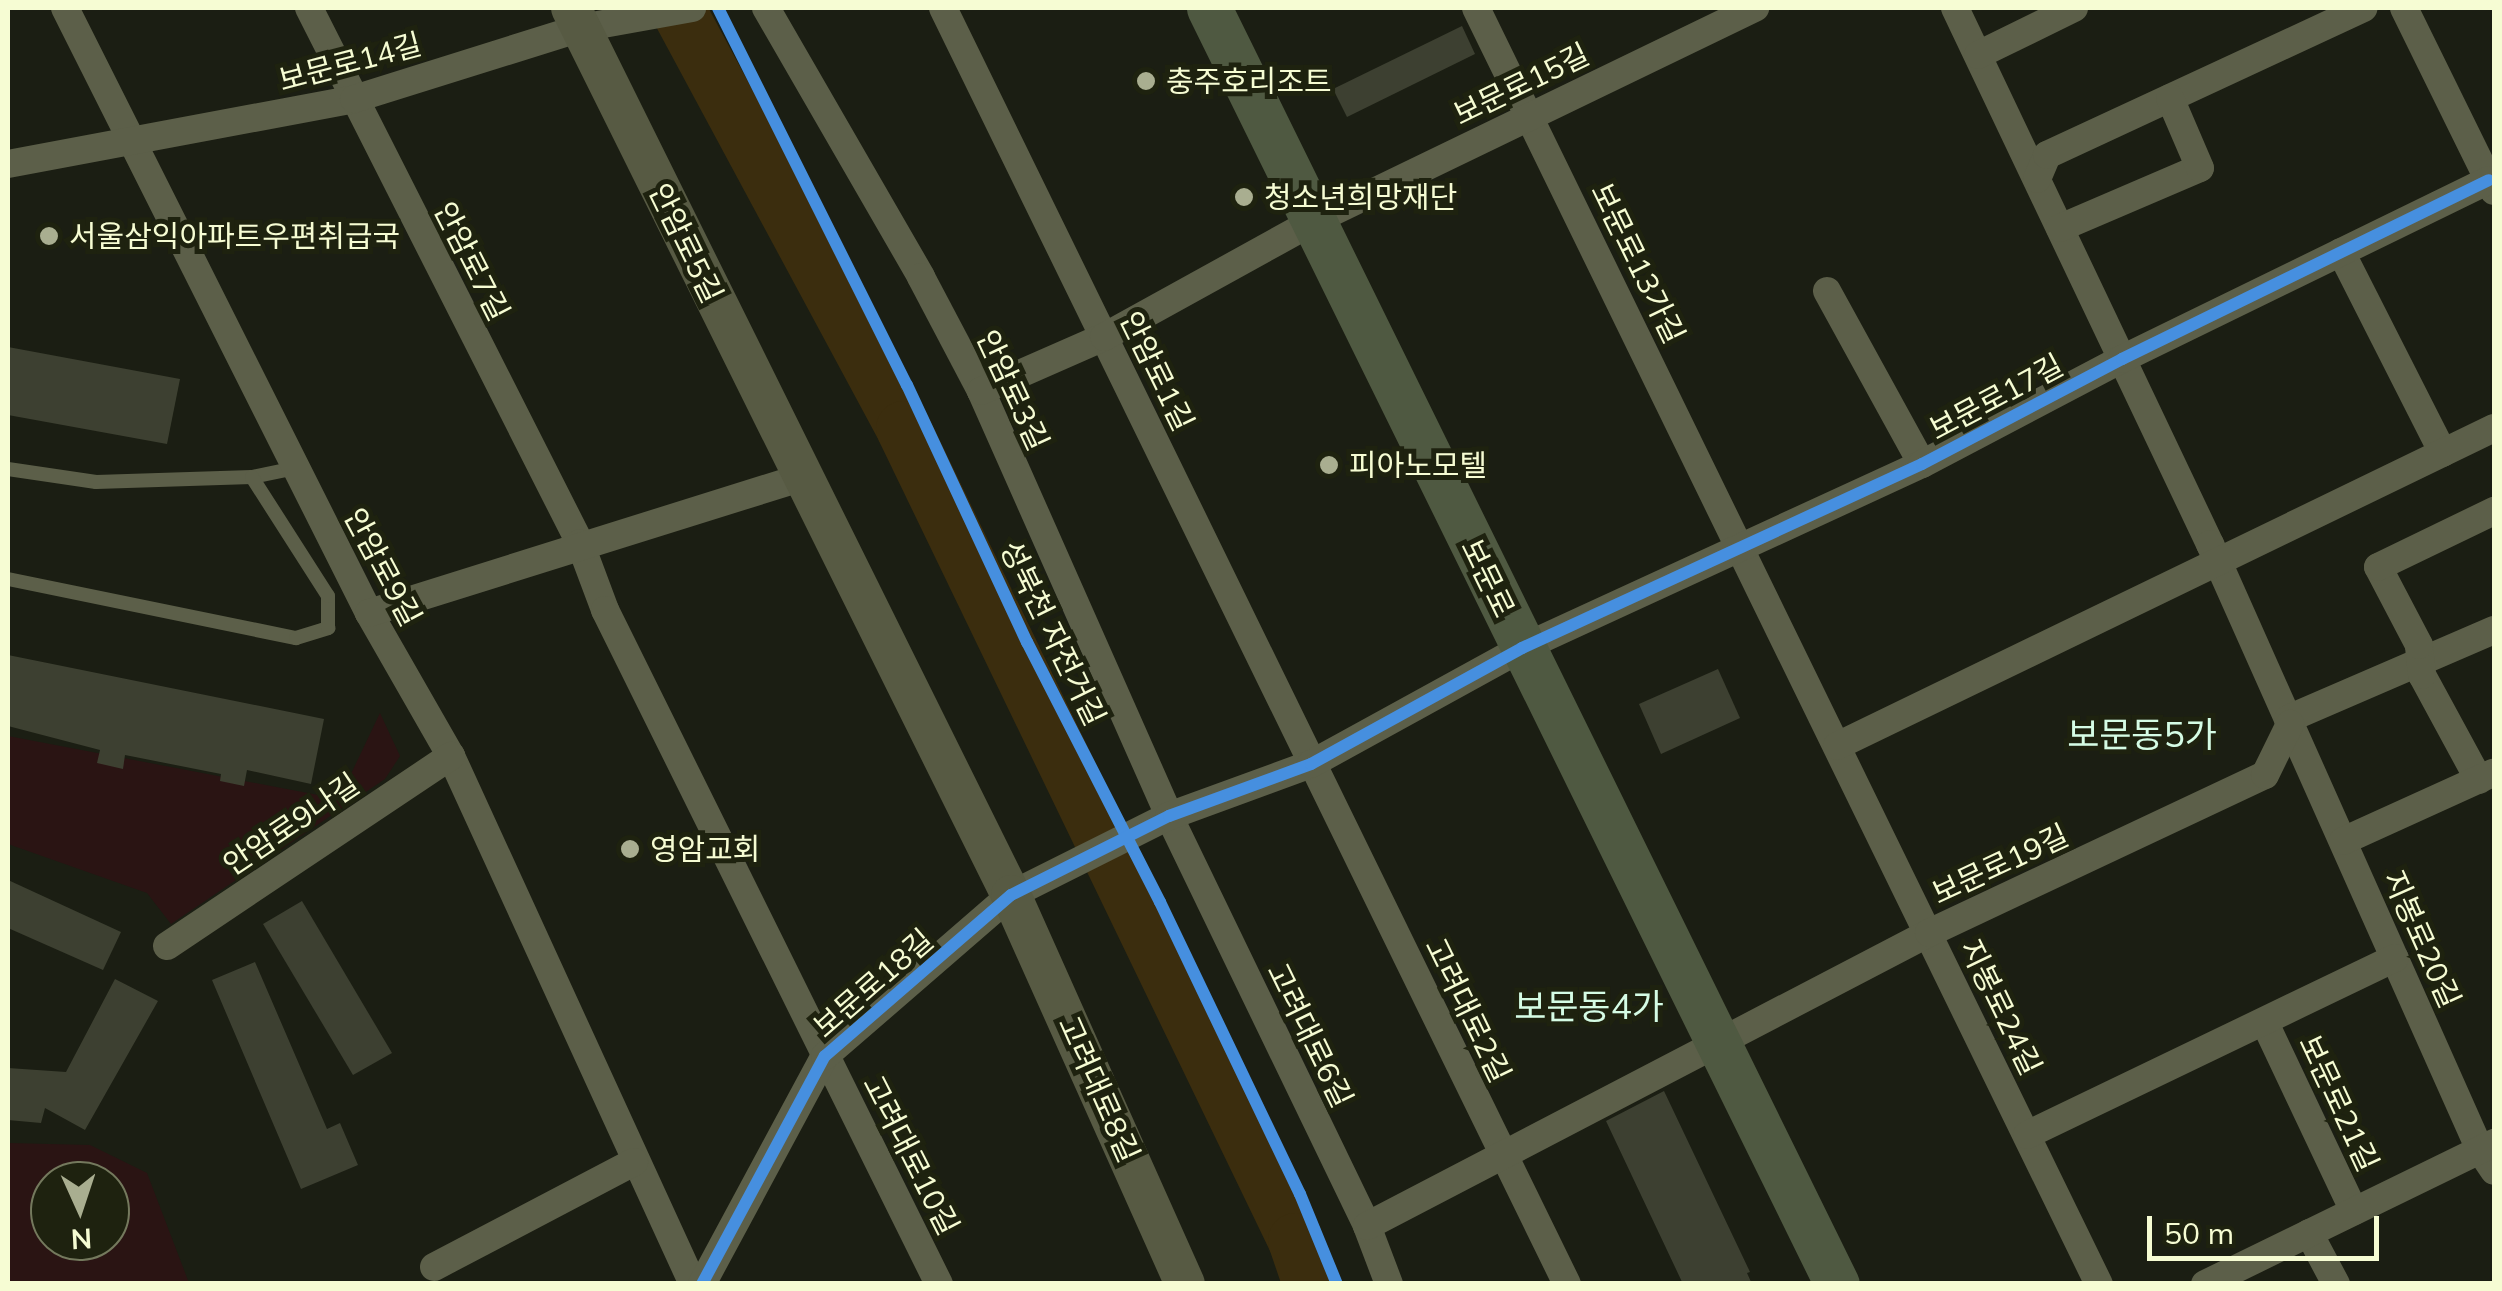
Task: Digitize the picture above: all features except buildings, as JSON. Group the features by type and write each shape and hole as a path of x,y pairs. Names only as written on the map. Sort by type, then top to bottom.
{"main road":[{"name":"보문로","path":"1209,8 1837,1284"},
{"name":"안암로5길","path":"576,18 1011,895"},
{"name":"고려대로8길","path":"1011,895 1185,1284"}],"street":[{"name":"안암로9길","path":"65,8 368,613 451,756 693,1284"},
{"name":"안암로7길","path":"309,8 580,544 606,610 825,1056"},
{"name":"보문로14길","path":"8,164 132,144 354,99 576,18 692,8"},
{"name":"안암로3길","path":"766,8 981,391 1168,816"},
{"name":"안암로1길","path":"942,8 1311,764"},
{"name":"보문로13가길","path":"1476,8 1741,547"},
{"name":"보문로15길","path":"1316,220 1755,8"},
{"name":"지봉로20길","path":"1956,8 2218,561 2395,958 2490,1154"},
{"path":"1978,55 2074,8"},
{"path":"2037,179 2047,155 2364,8"},
{"path":"2404,8 2492,185"},
{"path":"2060,228 2200,168 2170,98"},
{"name":"보문로17길","path":"1522,648 1922,464 2122,359 2341,252 2492,185"},
{"path":"981,391 1104,337 1316,220"},
{"path":"2341,252 2442,452"},
{"name":"보문로17길","path":"1827,291 1922,464"},
{"path":"1838,746 2494,428"},
{"path":"368,613 801,478"},
{"path":"2342,841 2486,776 2422,674 2419,645 2378,567 2494,511"},
{"name":"지봉로24길","path":"1741,547 2099,1284"},
{"path":"2290,722 2494,630"},
{"path":"1168,816 1311,764 1522,648"},
{"name":"보문로19길","path":"1716,1044 1929,933 2265,775 2290,722"},
{"name":"안암로9나길","path":"167,946 451,756"},
{"name":"고려대로2길","path":"1311,764 1567,1284"},
{"name":"보문로18길","path":"702,1284 825,1056 1011,895 1168,816"},
{"name":"고려대로6길","path":"1168,816 1367,1226 1389,1284"},
{"path":"2027,1135 2395,958"},
{"name":"보문로21길","path":"2265,1023 2354,1211"},
{"path":"1367,1226 1502,1152 1716,1044"},
{"name":"고려대로10길","path":"825,1056 939,1284"},
{"name":"보문로21길","path":"2205,1284 2354,1211 2490,1154"},
{"path":"434,1267 634,1162"},
{"path":"2309,1233 2336,1284"}],"lane":[{"path":"8,470 96,482 252,477 296,468"},
{"path":"8,578 296,638 328,628 328,596 252,477"}],"shaded area":[{"path":"380,713 400,756 385,779 171,924 147,893 8,844 8,736 339,799"},
{"path":"8,1143 90,1145 123,1161 30,1161 30,1261 130,1261 130,1165 147,1173 189,1283 8,1283"}],"waterway":[{"path":"677,8 903,428 1295,1240 1310,1284"}],"cycle path":[{"name":"성북천 자전거길","path":"718,8 907,385 1027,642 1160,902 1300,1194 1337,1284"},
{"path":"702,1284 825,1056 1011,895 1169,816 1311,764 1522,648 1922,464 2122,359 2489,180"}],"place":[{"name":"충주호리조트","path":"1146,81"},
{"name":"청소년희망재단","path":"1244,197"},
{"name":"서울삼익아파트우편취급국","path":"49,236"},
{"name":"피아노모텔","path":"1329,465"},
{"name":"영암교회","path":"630,849"}],"district":[{"name":"보문동5가","path":"2142,734"},
{"name":"보문동4가","path":"1589,1006"}]}
